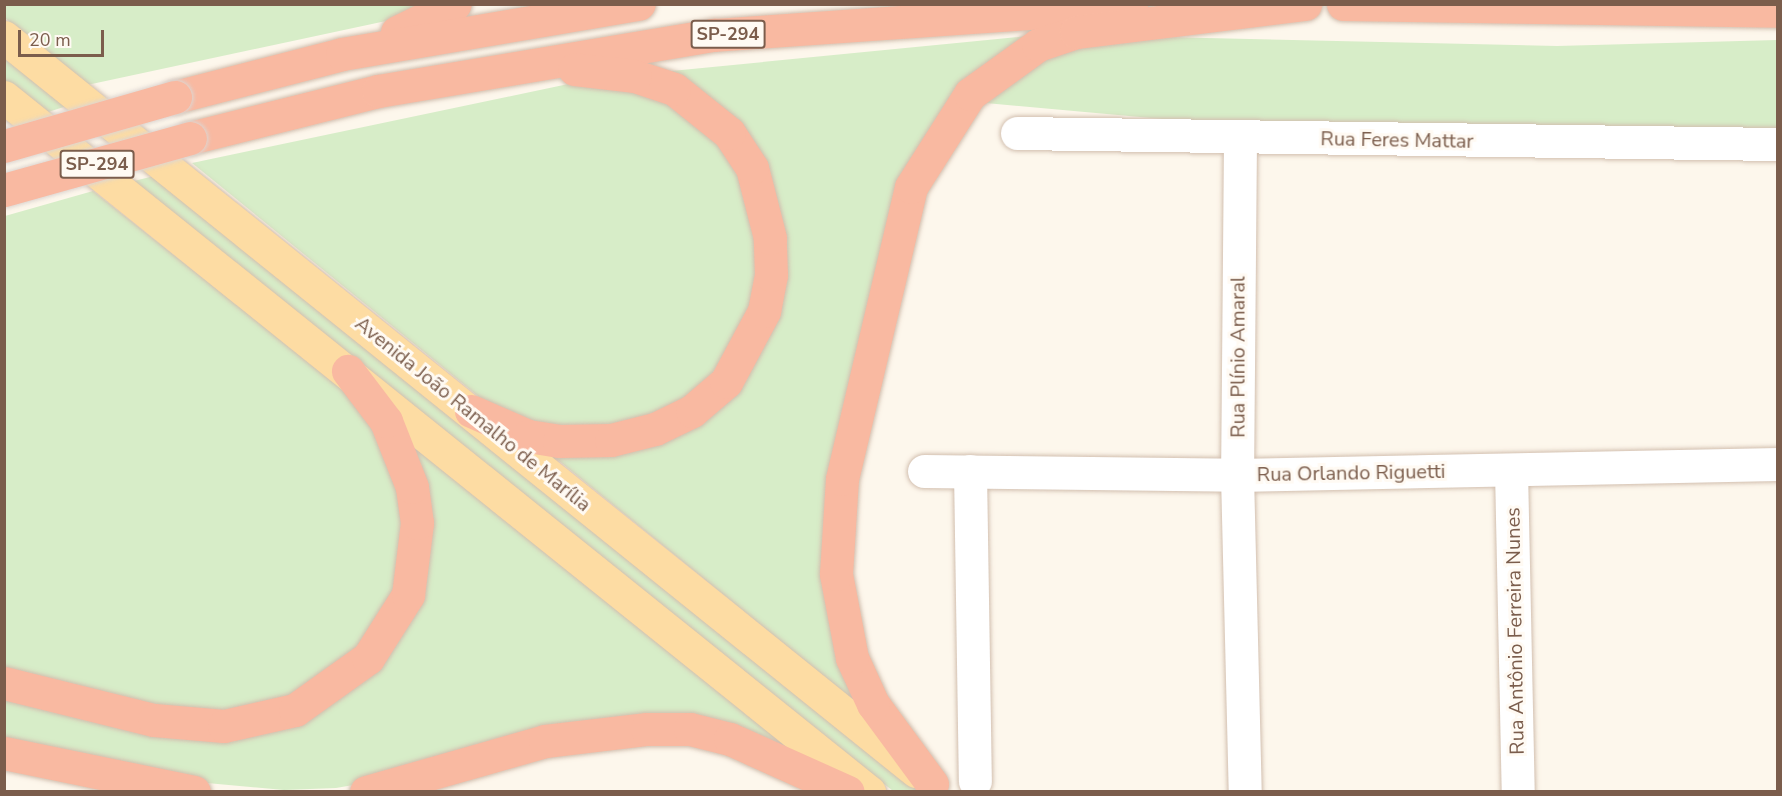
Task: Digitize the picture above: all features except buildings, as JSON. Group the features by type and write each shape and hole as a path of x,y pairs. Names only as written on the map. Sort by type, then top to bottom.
{"highway":[{"path":"342,54 455,4"},
{"name":"SP-294","path":"4,146 175,97 342,54 639,4"},
{"name":"SP-294","path":"4,190 297,108 527,64 714,35 843,23 1103,6 1275,4"},
{"path":"937,788 873,704 852,658 836,574 842,478 911,187 970,94 1038,45 1076,32 1305,4"},
{"path":"1343,4 1778,10"},
{"path":"471,411 528,436 559,441 610,440 654,429 692,411 726,382 748,348 771,275 770,238 752,168 729,133 703,109 674,89 635,76 527,64"},
{"path":"4,683 154,720 224,726 295,710 336,686 368,658 408,595 417,523 412,487 386,421 348,371"},
{"path":"366,792 545,741 647,729 690,729 730,739 848,792"},
{"path":"4,753 194,792"}],"main road":[{"name":"Avenida João Ramalho de Marília","path":"4,37 937,788"},
{"path":"4,97 870,792"}],"street":[{"name":"Rua Feres Mattar","path":"1017,133 1240,139 1778,144"},
{"name":"Rua Plínio Amaral","path":"1240,139 1237,475 1245,792"},
{"name":"Rua Orlando Riguetti","path":"924,471 1237,475 1778,464"},
{"name":"Rua Antônio Ferreira Nunes","path":"1511,470 1518,792"},
{"path":"970,471 975,781"}],"green space":[{"path":"4,5 434,5 400,18 87,85 5,18"},
{"path":"1038,35 945,109 830,491 866,711 547,451 596,456 749,373 777,313 787,272 787,238 771,178 661,72"},
{"path":"1162,37 1557,46 1777,40 1777,129 1228,125 975,102 1066,47"},
{"path":"4,55 67,106 42,114 5,82"},
{"path":"573,83 651,90 731,151 757,218 760,291 704,388 630,427 550,428 499,413 192,163"},
{"path":"154,176 919,791 893,791 130,182"},
{"path":"93,191 361,403 409,520 390,613 317,689 218,721 5,677 5,216"},
{"path":"405,437 821,770 709,723 336,788 284,790 174,780 5,741 5,694 231,737 403,626"}]}
